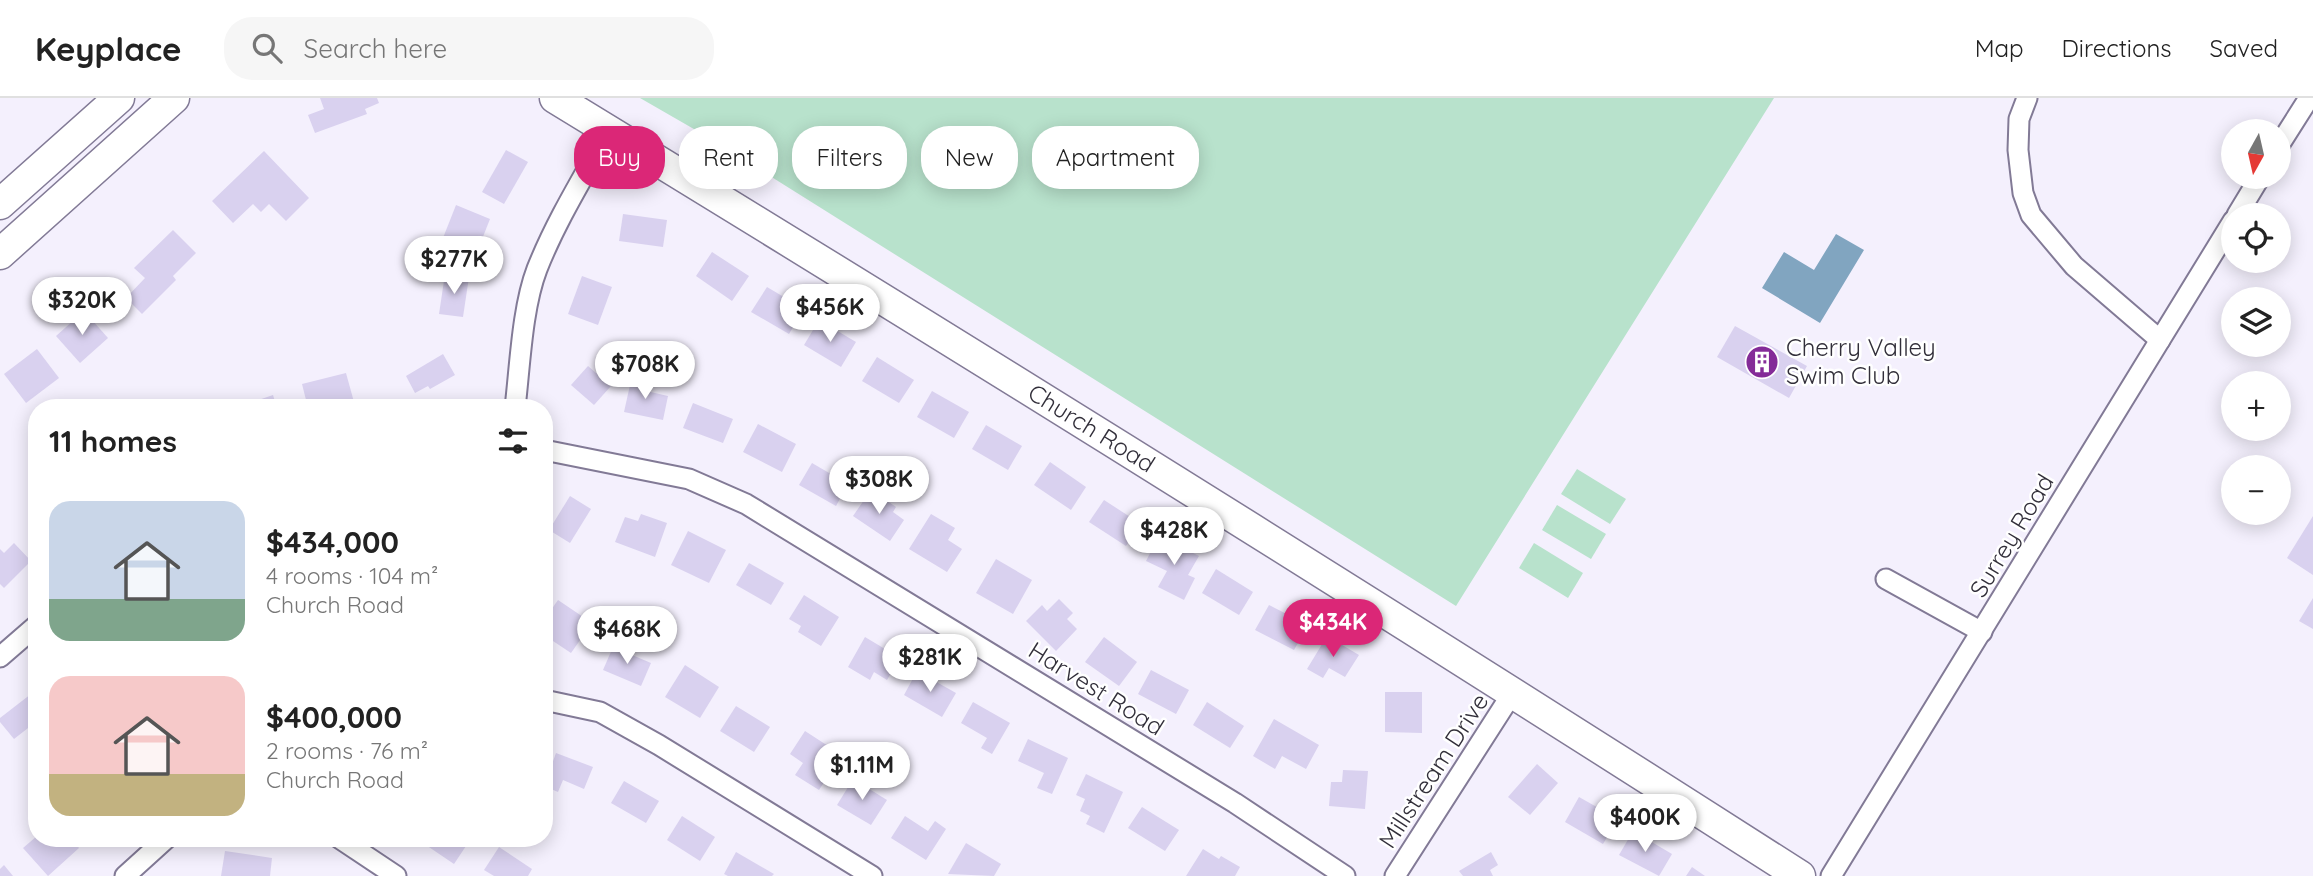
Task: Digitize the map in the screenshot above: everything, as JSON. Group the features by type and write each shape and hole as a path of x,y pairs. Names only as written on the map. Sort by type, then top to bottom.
{"main road":[{"path":"0,204 119,98"},
{"path":"0,254 174,98"},
{"name":"Church Road","path":"555,98 602,126"},
{"name":"Church Road","path":"665,165 1513,692 1800,876"}],"street":[{"path":"2027,98 2019,119 2018,150 2023,193 2031,215 2074,267 2160,340"},
{"path":"2291,126 2309,98"},
{"path":"516,399 526,316 536,271 577,189"},
{"name":"Surrey Road","path":"1832,876 2221,241"},
{"name":"Harvest Road","path":"553,452 689,479 746,503 1235,803 1345,876"},
{"path":"1886,579 1982,632"},
{"path":"0,657 28,633"},
{"name":"Millstream Drive","path":"1395,876 1513,692"},
{"path":"553,702 600,712 872,876"},
{"path":"125,876 157,847"},
{"path":"352,847 396,876"}],"green space":[{"path":"640,98 1774,98 1456,606 778,181 778,126 689,126"},
{"path":"1577,469 1626,499 1610,524 1561,494"},
{"path":"1557,505 1606,534 1591,559 1542,530"},
{"path":"1534,543 1583,573 1568,598 1519,568"}],"water":[{"path":"1836,234 1864,250 1820,323 1762,288 1784,252 1814,270"}],"building":[{"path":"320,98 377,98 379,103 365,109 367,114 315,133 308,115 324,109"},
{"path":"506,150 528,162 504,204 482,192"},
{"path":"264,151 309,198 286,221 269,204 261,212 253,204 233,223 212,201"},
{"path":"456,205 490,219 475,257 441,243"},
{"path":"623,214 667,220 663,247 619,241"},
{"path":"173,230 196,253 173,276 176,280 142,314 126,298 145,278 134,268"},
{"path":"712,252 749,276 732,301 696,276"},
{"path":"445,274 469,277 463,317 439,314"},
{"path":"582,276 612,287 598,325 568,314"},
{"path":"767,287 804,309 789,334 751,312"},
{"path":"84,311 108,338 80,363 56,336"},
{"path":"819,320 856,342 841,367 804,345"},
{"name":"Cherry Valley Swim Club","path":"1735,326 1807,366 1789,398 1717,357"},
{"path":"37,349 59,378 26,403 4,374"},
{"path":"443,354 455,375 430,389 428,386 415,393 406,376"},
{"path":"877,357 914,380 899,403 862,381"},
{"path":"588,366 611,386 594,405 571,385"},
{"path":"346,373 353,399 306,399 302,384"},
{"path":"632,376 645,378 642,390 668,396 663,420 624,412"},
{"path":"932,391 969,412 954,438 917,417"},
{"path":"693,403 733,419 723,443 683,428"},
{"path":"758,424 796,444 782,472 743,452"},
{"path":"986,425 1022,446 1008,470 972,449"},
{"path":"1050,462 1086,487 1071,510 1034,485"},
{"path":"812,463 848,484 836,506 799,485"},
{"path":"871,490 896,507 893,512 904,520 890,541 853,516"},
{"path":"570,496 591,509 570,543 553,532 553,524"},
{"path":"1104,500 1141,524 1126,546 1089,522"},
{"path":"641,514 667,523 655,557 615,542 625,517 638,521"},
{"path":"931,514 955,528 948,540 962,549 947,572 909,549"},
{"path":"2313,516 2313,575 2287,558"},
{"path":"688,531 726,550 709,583 671,565"},
{"path":"1159,536 1199,556 1188,575 1195,578 1184,600 1158,587 1167,571 1146,561"},
{"path":"14,543 28,558 28,564 4,588 0,584 0,549 4,553"},
{"path":"996,559 1032,580 1013,614 976,593"},
{"path":"749,563 784,583 771,605 736,585"},
{"path":"1216,569 1253,592 1239,615 1202,593"},
{"path":"804,595 839,617 821,646 798,632 801,626 789,619"},
{"path":"2313,598 2313,629 2299,621"},
{"path":"1059,599 1073,613 1067,619 1077,629 1056,651 1026,621 1042,605 1047,611"},
{"path":"558,600 592,623 571,653 553,641 553,607"},
{"path":"1269,605 1308,625 1294,650 1255,630"},
{"path":"1327,636 1359,655 1345,677 1329,668 1323,678 1307,669"},
{"path":"865,637 900,658 887,680 874,672 870,680 848,667"},
{"path":"1104,637 1137,662 1119,686 1085,662"},
{"path":"613,647 651,663 641,686 603,670"},
{"path":"685,665 719,687 700,718 665,697"},
{"path":"1151,670 1189,690 1176,714 1138,694"},
{"path":"917,671 956,693 942,717 904,695"},
{"path":"1385,692 1422,692 1422,733 1385,732"},
{"path":"28,696 28,728 14,739 0,722 0,718"},
{"path":"973,702 1010,723 992,754 981,748 987,738 961,723"},
{"path":"1207,702 1244,726 1230,748 1193,725"},
{"path":"736,706 770,727 754,752 720,731"},
{"path":"1274,719 1319,745 1306,769 1282,756 1275,769 1253,756"},
{"path":"805,731 842,755 819,790 795,775 803,763 790,754"},
{"path":"1028,739 1068,758 1052,794 1037,788 1044,773 1018,761"},
{"path":"556,753 593,767 584,789 563,780 558,792 553,790 553,761"},
{"path":"1537,764 1558,783 1530,815 1508,797"},
{"path":"1343,770 1368,771 1365,809 1329,806 1331,782 1342,782"},
{"path":"1086,774 1123,792 1104,833 1086,824 1090,816 1080,811 1085,799 1076,795"},
{"path":"853,779 887,800 871,825 837,805"},
{"path":"624,781 659,801 646,823 611,803"},
{"path":"1579,797 1618,819 1603,844 1565,822"},
{"path":"1142,807 1179,830 1165,851 1128,828"},
{"path":"682,816 715,837 700,861 667,840"},
{"path":"905,816 928,831 935,821 946,829 926,860 891,838"},
{"path":"1633,831 1672,854 1659,876 1619,855"},
{"path":"966,843 1001,864 994,876 948,874"},
{"path":"28,844 28,847 79,848 48,876 23,848"},
{"path":"429,847 465,847 454,864"},
{"path":"499,847 532,869 528,876 494,876 484,870"},
{"path":"1203,849 1240,867 1235,876 1186,876"},
{"path":"225,851 272,858 270,876 221,876"},
{"path":"736,852 774,874 724,874"},
{"path":"1491,852 1498,865 1490,870 1493,876 1463,876 1459,871"},
{"path":"4,865 13,876 0,876 0,869"},
{"path":"1692,867 1705,876 1686,876"}],"place":[{"name":"Cherry Valley Swim Club","path":"1762,362"}]}
